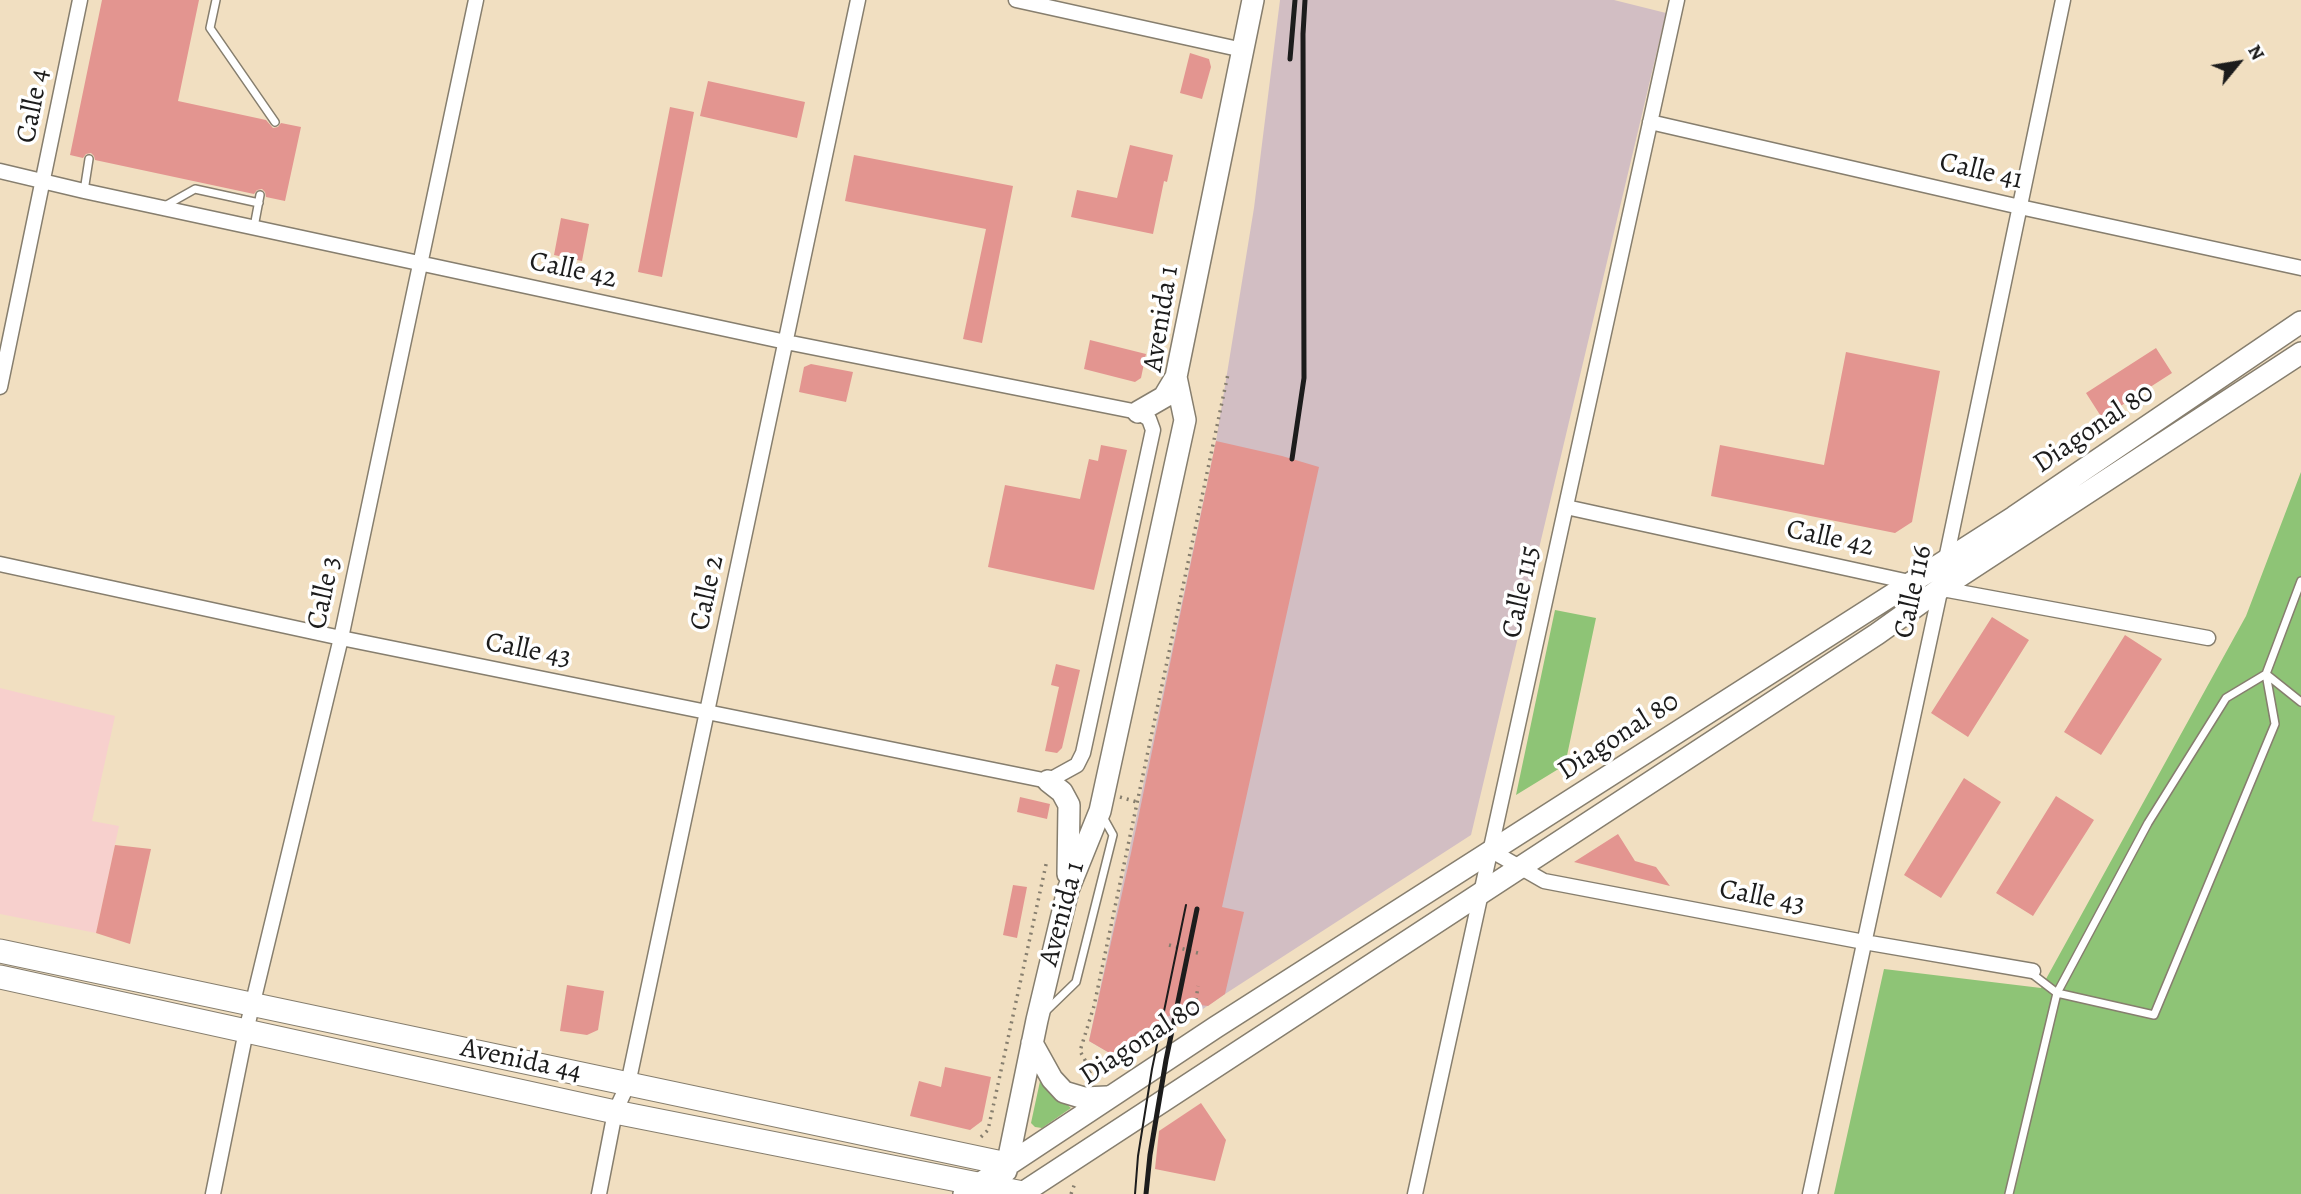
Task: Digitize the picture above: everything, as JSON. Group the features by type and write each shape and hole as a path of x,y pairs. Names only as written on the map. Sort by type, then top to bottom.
{"main road":[{"name":"Avenida 1","path":"1017,1193 1007,1164 1068,890 1100,811 1185,420 1176,377 1253,0"},
{"name":"Diagonal 80","path":"970,1189 1490,850 2014,517 2301,322"},
{"name":"Diagonal 80","path":"1017,1193 1076,1158 1877,635 1940,589 2301,353"},
{"path":"1138,412 1164,397 1176,377"},
{"path":"1048,781 1062,792 1070,808 1068,890"},
{"name":"Avenida 44","path":"0,951 1007,1164"},
{"name":"Avenida 44","path":"0,978 970,1189 1017,1193"},
{"path":"1032,1043 1052,1079 1064,1092 1084,1098 1109,1096"}],"street":[{"name":"Calle 4","path":"0,387 80,0"},
{"name":"Calle 3","path":"213,1194 246,1031 341,638 476,0"},
{"name":"Calle 2","path":"599,1194 615,1112 628,1084 858,0"},
{"path":"1016,0 1243,50"},
{"name":"Calle 115","path":"1415,1194 1677,0"},
{"name":"Calle 116","path":"1810,1194 2063,0"},
{"name":"Calle 41","path":"1650,122 2301,268"},
{"name":"Calle 42","path":"0,170 84,191 786,342 1138,412"},
{"path":"1048,781 1077,765 1083,752 1153,433 1149,419 1138,412"},
{"name":"Calle 42","path":"1566,507 1940,589 2208,638"},
{"name":"Calle 43","path":"0,564 341,638 1048,781"},
{"name":"Calle 43","path":"1490,850 1544,881 2030,971"}],"lane":[{"path":"216,0 210,28 275,122"},
{"path":"84,191 89,159"},
{"path":"162,208 195,189 260,199 254,227"},
{"path":"2030,971 2057,993 2154,1015 2275,724 2266,674 2301,581"},
{"path":"2266,674 2301,702"},
{"path":"2009,1194 2057,993 2148,823 2225,698 2266,674"},
{"name":"Avenida 1","path":"1037,1020 1076,982 1113,835 1100,811"}],"path":[{"path":"1064,1092 1091,1071 1080,1051 1094,1006 1227,374"},
{"path":"962,1156 988,1130 1050,848"},
{"path":"1169,946 1198,953"},
{"path":"1195,1007 1198,986"},
{"path":"1072,1194 1081,1165 1076,1158"}],"shaded area":[{"path":"1280,0 1614,0 1666,13 1471,835 1125,1062 1089,1041 1216,441 1254,208"},
{"path":"0,688 115,716 92,821 119,826 96,933 0,914"}],"green space":[{"path":"2301,472 2301,1194 1834,1194 1884,969 2041,988 2246,616"},
{"path":"1555,610 1596,618 1565,765 1516,795"},
{"path":"1042,1072 1059,1098 1071,1108 1042,1128 1031,1123"}],"building":[{"path":"102,0 199,0 178,101 266,120 273,128 281,123 301,127 285,201 266,197 262,189 254,194 95,160 91,153 83,158 70,155"},
{"path":"1190,53 1209,59 1211,67 1202,99 1180,93"},
{"path":"708,81 805,102 797,138 700,116"},
{"path":"670,107 694,112 662,277 638,272"},
{"path":"1130,145 1173,155 1167,182 1164,181 1153,234 1071,217 1077,190 1117,198"},
{"path":"854,155 1013,186 982,343 963,339 986,229 845,201"},
{"path":"561,218 589,224 582,261 554,255"},
{"path":"1090,340 1146,354 1141,378 1135,382 1084,369"},
{"path":"2156,348 2172,373 2102,418 2086,393"},
{"path":"1846,352 1940,371 1912,522 1895,533 1711,496 1720,445 1824,465"},
{"path":"811,364 853,372 846,402 799,392 804,367"},
{"path":"1216,441 1319,467 1222,907 1244,912 1225,994 1208,1006 1192,1004 1156,1023 1152,1038 1155,1042 1125,1062 1089,1041 1131,853"},
{"path":"1101,445 1127,450 1094,590 988,567 1005,485 1080,499 1089,459 1098,461"},
{"path":"1992,617 2029,640 1968,737 1931,713"},
{"path":"2125,635 2162,659 2101,755 2064,732"},
{"path":"1056,664 1080,670 1062,748 1057,753 1045,751 1059,687 1051,685"},
{"path":"1964,778 2001,802 1941,898 1904,875"},
{"path":"2056,796 2094,820 2033,916 1996,893"},
{"path":"1020,797 1050,804 1047,819 1017,812"},
{"path":"1618,834 1635,861 1656,867 1670,886 1574,862"},
{"path":"115,845 151,849 130,944 96,933"},
{"path":"1013,885 1027,887 1017,938 1003,935"},
{"path":"567,985 604,991 598,1030 587,1035 560,1031"},
{"path":"945,1067 991,1077 982,1121 970,1130 910,1116 919,1081 941,1087"},
{"path":"1201,1103 1226,1140 1215,1181 1155,1169 1159,1131"}],"tram line":[{"path":"1135,1194 1138,1156 1152,1069 1186,905"}],"railway":[{"path":"1290,59 1295,0"},
{"path":"1292,459 1304,378 1305,0"},
{"path":"1146,1194 1166,1060 1197,909"}]}
